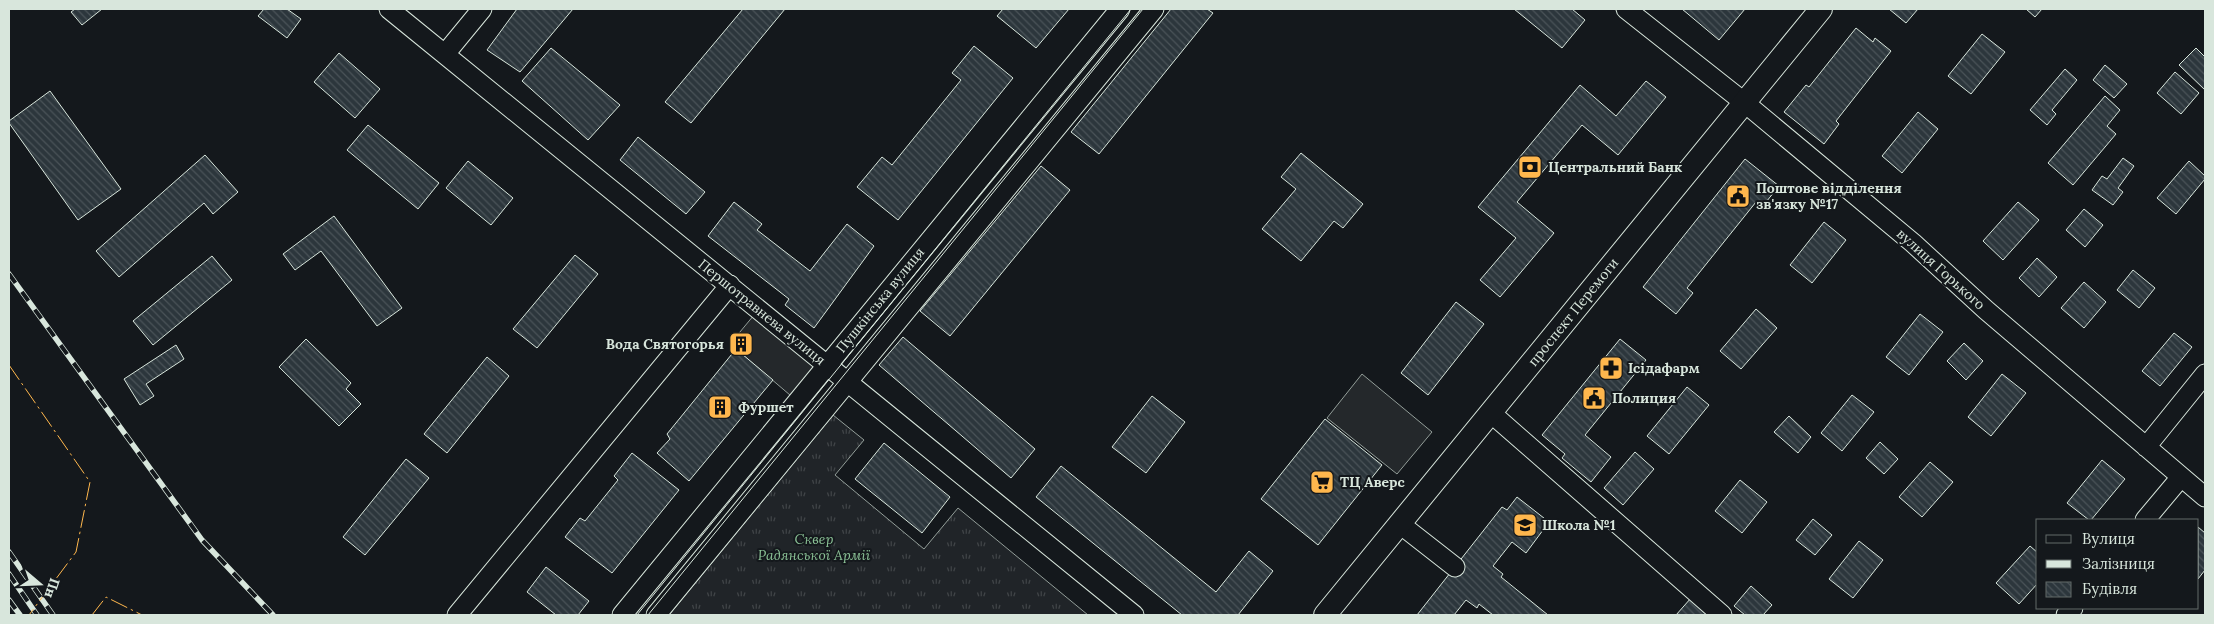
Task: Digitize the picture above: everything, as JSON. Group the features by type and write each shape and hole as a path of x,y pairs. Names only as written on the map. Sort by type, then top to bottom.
{"main road":[{"name":"проспект Перемоги","path":"1326,615 1821,9"}],"street":[{"name":"Першотравнева вулиця","path":"389,9 1134,615"},
{"path":"445,54 482,9"},
{"name":"Пушкінська вулиця","path":"622,615 1120,9"},
{"name":"Пушкінська вулиця","path":"656,615 1154,9"},
{"name":"вулиця Горького","path":"1626,9 1745,103 1913,243 1986,310 2205,497"},
{"path":"457,615 730,285"},
{"path":"2146,447 2205,374"},
{"path":"1491,413 1722,615"},
{"path":"2146,519 2181,477"},
{"path":"1400,524 1454,567"}],"green space":[{"name":"Сквер Радянської Армії","path":"833,415 864,440 835,475 924,549 958,508 1088,615 669,615"}],"shaded area":[{"path":"759,309 827,365 797,401 730,344"},
{"path":"1362,374 1432,432 1397,474 1327,418"}],"building":[{"path":"75,9 102,9 82,25 71,12"},
{"path":"264,9 287,9 301,19 287,38 258,16"},
{"path":"517,9 573,9 520,72 487,50"},
{"path":"743,9 785,9 691,123 665,102"},
{"path":"1003,9 1069,9 1036,48 997,16"},
{"path":"1171,9 1207,9 1213,13 1099,154 1071,132"},
{"path":"1514,9 1572,9 1585,20 1562,48"},
{"path":"1682,9 1745,9 1719,40"},
{"path":"1889,9 1918,9 1906,23"},
{"path":"2026,9 2042,9 2035,17"},
{"path":"1856,28 1873,42 1875,38 1891,51 1836,121 1839,124 1824,144 1784,112 1806,85 1809,87"},
{"path":"1982,34 2005,52 1971,94 1948,76"},
{"path":"974,46 1013,78 898,220 857,187 882,157 892,165 961,80 952,73"},
{"path":"551,48 620,105 588,140 522,81"},
{"path":"2196,48 2205,57 2205,90 2179,65"},
{"path":"339,53 380,89 355,118 314,82"},
{"path":"2105,65 2127,84 2114,98 2093,80"},
{"path":"2065,69 2077,80 2052,110 2056,114 2047,125 2030,110"},
{"path":"2175,72 2199,93 2181,114 2157,93"},
{"path":"1646,81 1666,97 1618,155 1582,125 1517,202 1554,233 1500,297 1480,280 1516,238 1478,207 1580,85 1616,116"},
{"path":"50,91 121,189 78,220 9,123 9,121"},
{"path":"2105,96 2120,110 2107,126 2116,134 2073,185 2048,163"},
{"path":"1918,112 1938,129 1902,173 1882,156"},
{"path":"368,125 439,183 418,209 347,150"},
{"path":"638,137 705,192 686,214 620,160"},
{"path":"1301,153 1363,204 1343,228 1334,221 1301,261 1262,229 1296,189 1281,177"},
{"path":"205,155 238,192 213,214 204,203 119,277 96,251"},
{"path":"2123,158 2134,166 2118,188 2123,192 2113,205 2092,190 2102,176 2107,179"},
{"path":"1745,159 1779,186 1762,207 1756,202 1687,288 1693,293 1676,314 1643,287"},
{"path":"468,161 513,198 491,225 446,188"},
{"path":"2189,161 2205,176 2205,179 2176,214 2157,198"},
{"path":"1041,166 1070,190 950,336 920,311"},
{"path":"734,202 762,224 757,230 810,271 847,224 874,246 814,328 785,305 789,299 708,236"},
{"path":"2018,202 2039,220 2003,260 1983,241"},
{"path":"2084,209 2103,225 2085,247 2066,230"},
{"path":"334,216 402,308 377,326 321,251 295,270 283,254"},
{"path":"1824,222 1846,240 1812,283 1790,265"},
{"path":"575,255 598,274 537,348 513,329"},
{"path":"212,256 232,280 153,345 133,321"},
{"path":"2037,258 2057,277 2039,297 2019,278"},
{"path":"2133,270 2155,288 2139,308 2117,290"},
{"path":"2084,282 2106,302 2084,328 2061,308"},
{"path":"1456,302 1484,324 1428,395 1401,373"},
{"path":"1756,309 1777,328 1741,369 1720,351"},
{"path":"1920,314 1943,332 1909,375 1886,357"},
{"path":"2174,333 2192,347 2160,386 2142,371"},
{"path":"903,337 1035,449 1011,478 879,365"},
{"name":"Вода Святогорья","path":"742,338 748,344 742,350 736,344"},
{"path":"306,339 351,383 346,389 361,404 339,426 279,367"},
{"name":"Полиция","path":"1620,339 1646,360 1585,435 1611,457 1591,482 1562,458 1565,454 1542,435"},
{"path":"1964,343 1983,361 1966,380 1947,361"},
{"path":"176,345 184,359 146,384 154,396 140,405 124,379"},
{"name":"Фуршет","path":"736,349 773,380 689,481 657,453 670,439 667,434"},
{"path":"487,357 509,376 447,453 424,434"},
{"path":"2002,374 2026,393 1991,436 1968,417"},
{"path":"1687,387 1709,405 1669,454 1647,436"},
{"path":"1852,395 1874,412 1842,451 1821,433"},
{"path":"1152,396 1185,422 1146,473 1112,447"},
{"path":"1789,416 1811,437 1798,453 1774,432"},
{"name":"ТЦ Аверс","path":"1325,419 1382,465 1318,545 1261,499"},
{"path":"1880,442 1898,459 1884,474 1866,458"},
{"path":"884,443 950,497 922,533 855,479"},
{"path":"1635,452 1654,469 1623,505 1604,488"},
{"path":"632,453 679,490 612,573 565,537 580,518 585,521 618,480 614,476"},
{"path":"406,459 429,478 365,555 343,537"},
{"path":"2102,460 2125,479 2092,519 2088,519 2067,503"},
{"path":"1930,462 1953,482 1922,517 1899,497"},
{"path":"1061,466 1216,592 1249,551 1273,571 1238,615 1182,615 1036,497"},
{"path":"1740,480 1767,502 1742,533 1715,511"},
{"path":"1517,497 1549,522 1526,553 1512,542 1493,566 1503,574 1501,577 1548,615 1493,615 1479,604 1477,608 1466,600 1454,615 1417,615 1502,507 1507,510"},
{"path":"1813,519 1832,535 1815,555 1796,540"},
{"path":"2199,528 2205,533 2205,570 2199,578"},
{"path":"1859,541 1883,560 1853,598 1829,579"},
{"path":"2030,546 2036,551 2036,585 2019,604 1996,583"},
{"path":"546,567 589,601 578,615 556,615 527,592"},
{"path":"1751,586 1772,605 1763,615 1745,615 1734,606"},
{"path":"1691,598 1711,615 1676,615"}],"tram line":[{"path":"637,615 1131,9"},
{"path":"648,615 1143,9"}],"railway":[{"path":"9,274 202,540 273,615"},
{"path":"9,552 53,615"},
{"path":"9,574 37,615"},
{"path":"9,600 20,615"}],"power":[{"path":"9,365 90,482 76,552 29,615"},
{"path":"92,615 106,597 142,615"}],"place":[{"name":"Центральний Банк","path":"1530,167"},
{"name":"Поштове відділення зв'язку №17","path":"1738,196"},
{"name":"Вода Святогорья","path":"741,344"},
{"name":"Ісідафарм","path":"1611,368"},
{"name":"Полиция","path":"1594,398"},
{"name":"Фуршет","path":"720,407"},
{"name":"ТЦ Аверс","path":"1322,482"},
{"name":"Школа №1","path":"1525,525"}]}
